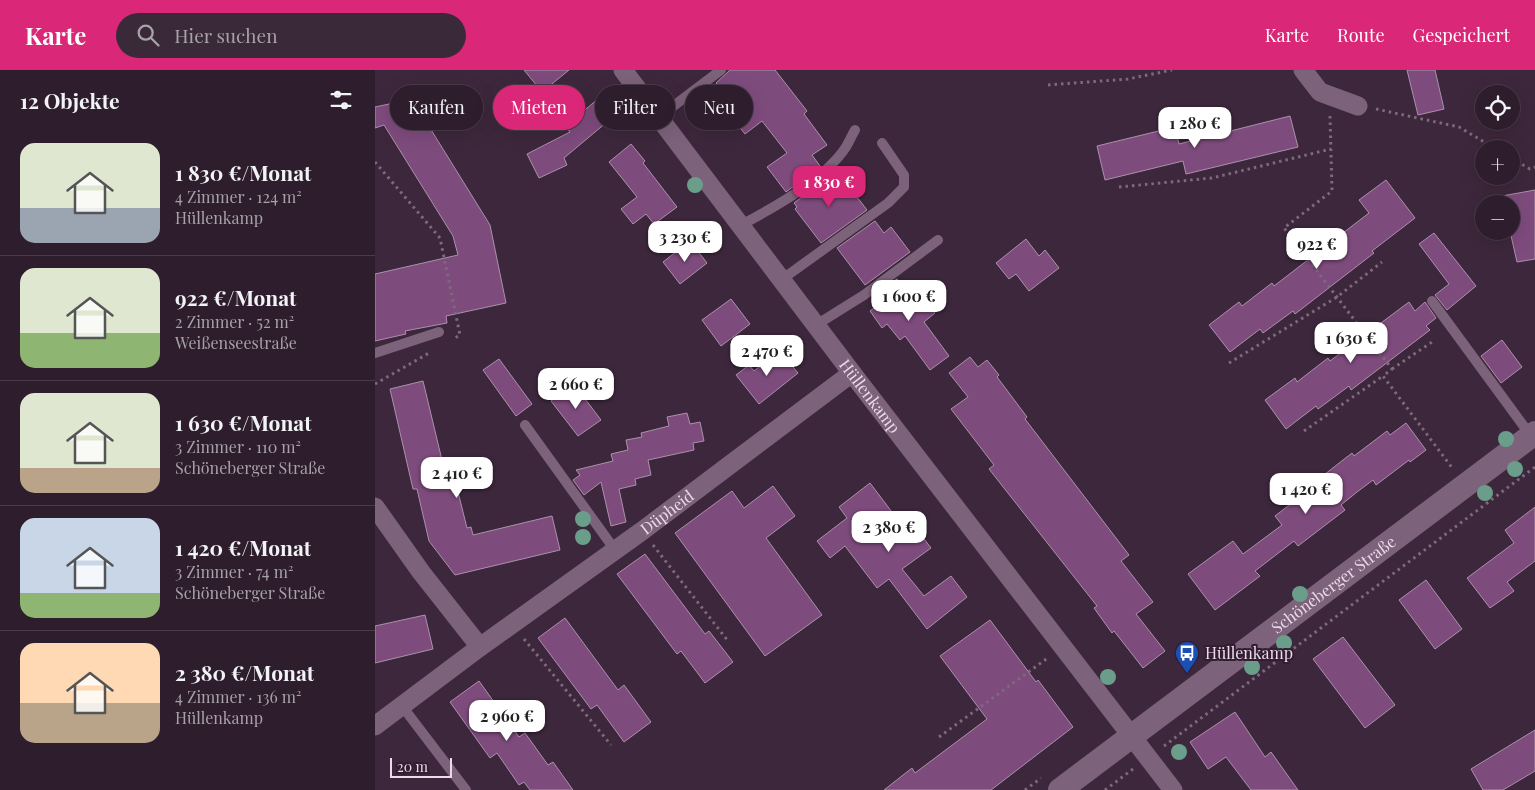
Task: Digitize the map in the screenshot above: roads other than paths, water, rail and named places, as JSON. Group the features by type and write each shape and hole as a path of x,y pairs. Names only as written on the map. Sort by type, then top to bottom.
{"street":[{"name":"Hüllenkamp","path":"623,70 634,85"},
{"path":"1303,70 1320,92 1358,106"},
{"name":"Hüllenkamp","path":"668,130 816,326 1173,790"},
{"name":"Düpheid","path":"375,726 852,373"},
{"name":"Schöneberger Straße","path":"1060,790 1533,435"},
{"path":"375,507 421,572 480,647"}],"lane":[{"path":"675,106 721,70"},
{"path":"741,225 770,210 810,183 846,147 855,130"},
{"path":"781,280 888,203 904,187 904,175 882,143"},
{"path":"816,326 864,295 939,240"},
{"path":"1432,301 1533,435"},
{"path":"375,354 439,332"},
{"path":"525,425 615,550"},
{"path":"402,706 466,790"}],"place":[{"name":"Hüllenkamp","path":"1187,674"}]}
